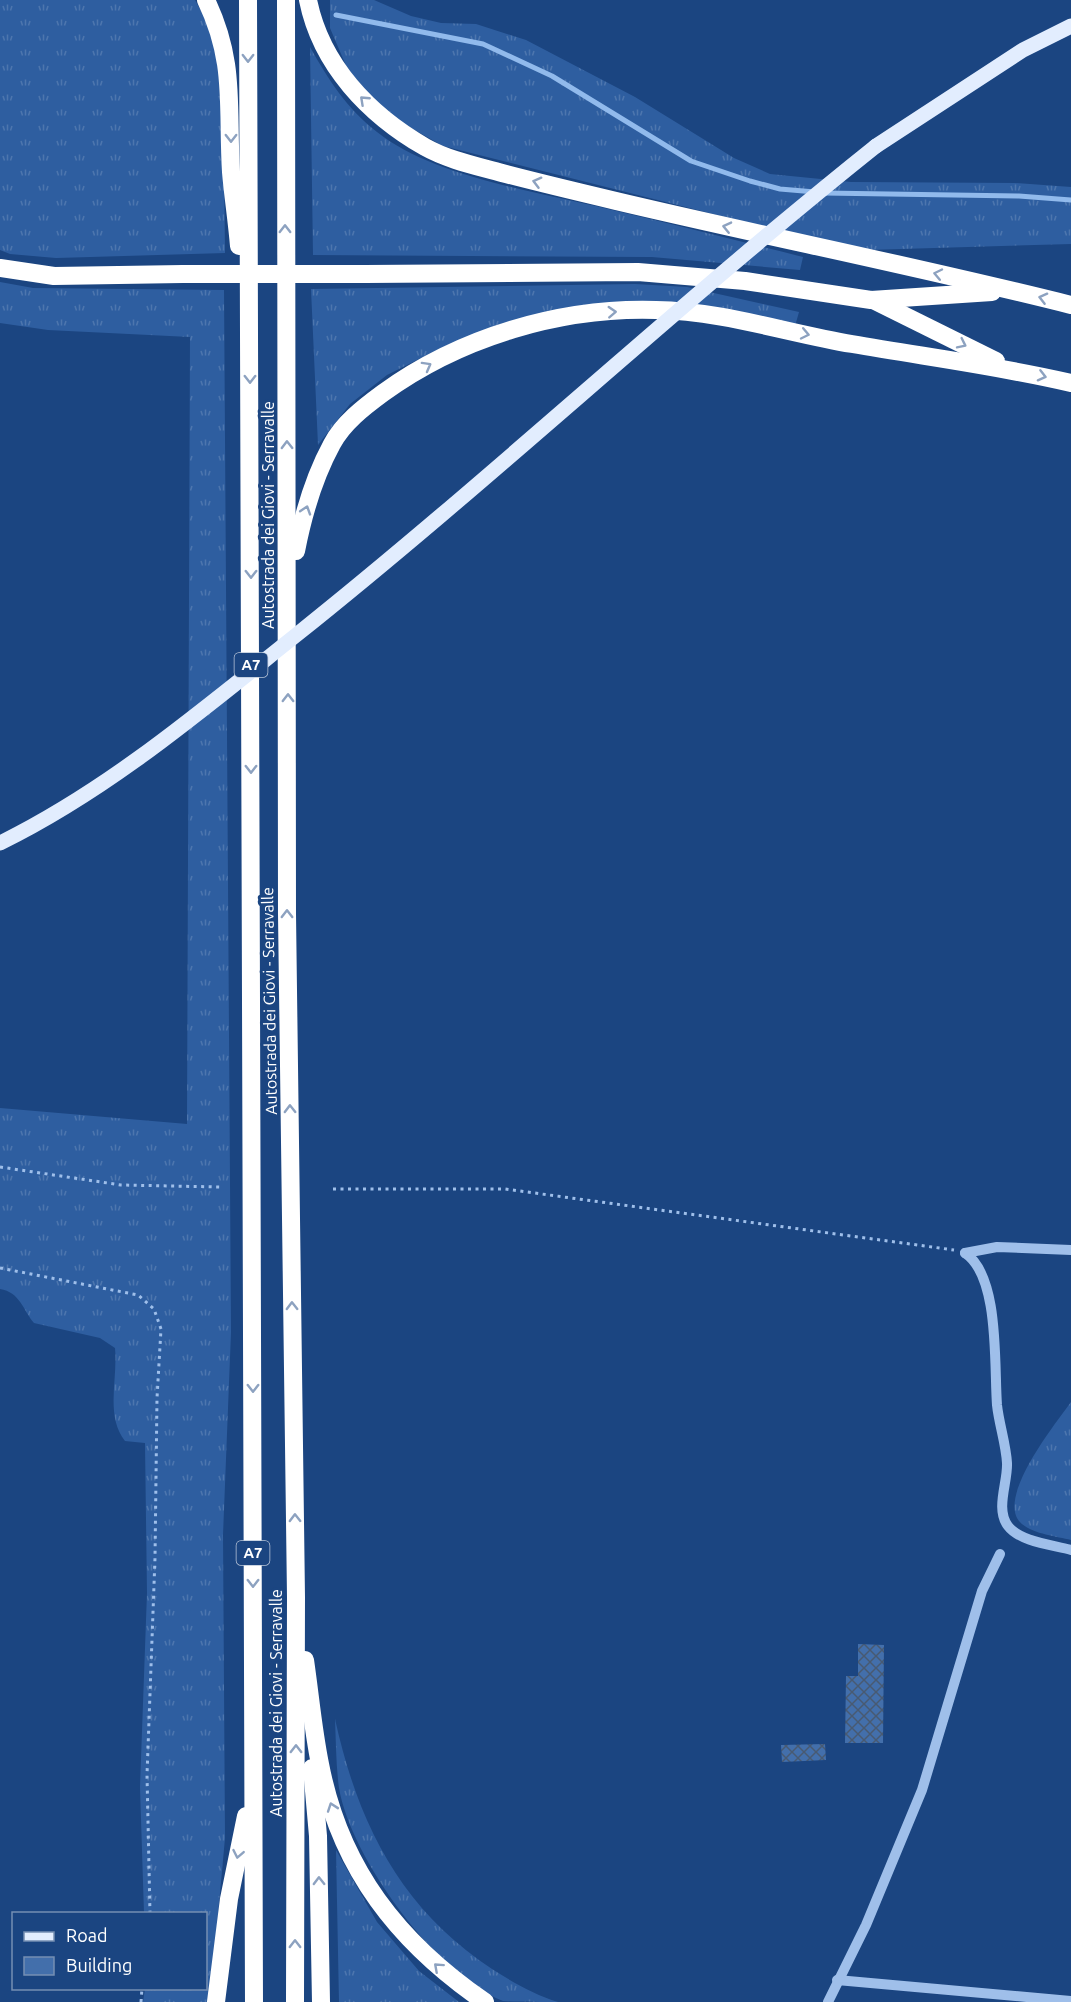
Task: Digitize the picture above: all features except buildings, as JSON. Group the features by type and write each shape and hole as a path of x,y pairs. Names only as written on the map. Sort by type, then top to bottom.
{"highway":[{"path":"206,0 219,28 228,67 231,170 250,348"},
{"name":"Autostrada dei Giovi - Serravalle","path":"248,0 254,2002"},
{"name":"Autostrada dei Giovi - Serravalle","path":"285,0 289,588 287,914 296,1597 295,2002"},
{"path":"308,0 312,23 334,66 358,96 390,124 427,148 470,164 569,190 1071,305"},
{"path":"0,268 54,276 638,272 746,281 871,300 1015,291"},
{"path":"871,300 1012,369"},
{"path":"289,588 303,519 332,442 359,411 400,381 452,353 510,330 582,314 656,309 720,317 851,344 1012,369 1071,383"},
{"path":"296,1597 320,1765 331,1806 350,1851 374,1897 406,1938 452,1979 485,2002"},
{"path":"312,1709 321,2002"},
{"path":"216,2002 229,1899 254,1776"}],"main road":[{"path":"0,843 28,830 169,737 355,588 790,214 876,146 1023,50 1071,26"}],"lane":[{"path":"965,1253 997,1247 1071,1250"},
{"path":"965,1253 974,1259 981,1270 988,1301 997,1406 1007,1466 1004,1518 1014,1531 1071,1550"},
{"path":"828,2002 866,1925 914,1810 940,1736 982,1591 1000,1554"},
{"path":"837,1980 1071,2001"}],"path":[{"path":"0,1167 122,1185 220,1187"},
{"path":"333,1189 477,1187 529,1191 932,1246 965,1253"},
{"path":"0,1268 138,1295 154,1310 162,1329 157,1398 156,1548 147,1764 150,1912"}],"green space":[{"path":"0,0 195,0 212,31 223,81 225,253 56,258 10,254 0,250"},
{"path":"330,0 374,0 411,16 441,23 476,24 526,40 635,97 734,158 770,174 851,182 1015,183 1071,187 1071,244 867,250 733,219 443,146 404,124 374,100 347,68 330,28"},
{"path":"310,47 331,82 356,114 400,148 427,161 519,189 803,257 800,270 652,257 313,255"},
{"path":"0,282 33,288 224,290 231,1332 223,1535 225,1838 210,2002 143,2002 145,1990 207,1990 207,1912 144,1912 140,1787 147,1593 145,1443 125,1441 115,1420 115,1348 100,1338 34,1323 17,1298 0,1289 0,1108 187,1124 190,337 48,330 0,323"},
{"path":"635,284 687,287 799,312 795,326 576,307 503,323 443,347 387,375 350,404 318,445 311,289"},
{"path":"1071,1402 1071,1540 1030,1529 1019,1521 1015,1509 1016,1494 1022,1477 1042,1442"},
{"path":"335,1719 356,1794 388,1861 408,1891 432,1919 460,1945 492,1969 524,1988 558,2002 503,2001 477,1987 451,1967 400,1911 360,1847 347,1816 339,1788"},
{"path":"336,1850 377,1922 419,1971 459,2002 339,2002"}],"waterway":[{"path":"336,15 483,44 552,76 691,161 780,189 815,192"},
{"path":"824,193 1019,196 1071,200"}]}
